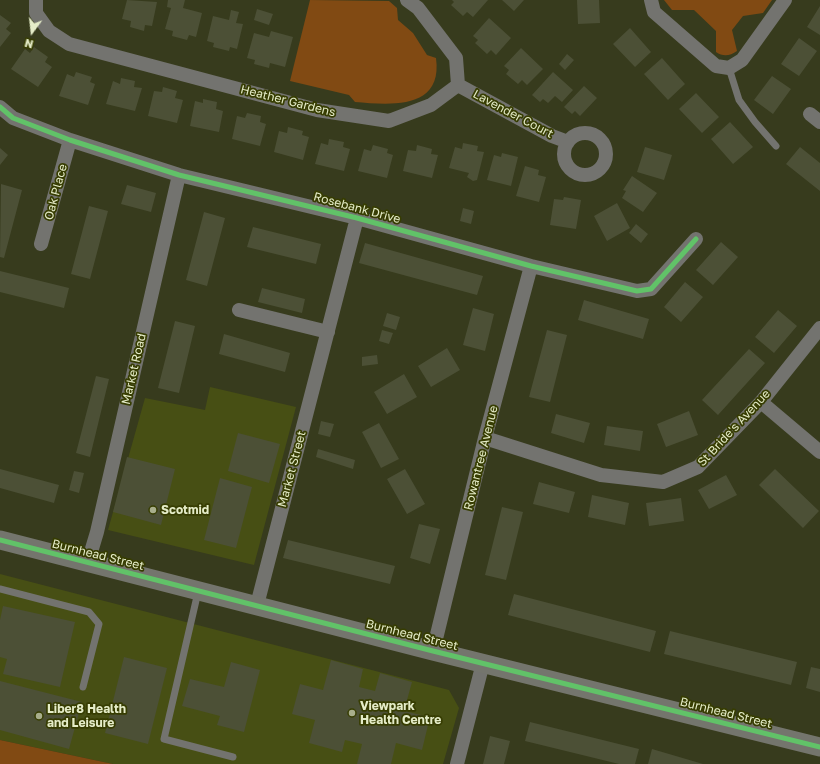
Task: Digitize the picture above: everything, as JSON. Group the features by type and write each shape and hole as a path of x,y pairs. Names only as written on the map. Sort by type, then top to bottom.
{"street":[{"name":"Heather Gardens","path":"36,0 36,13 49,31 69,44 317,110 389,121 431,105 458,84"},
{"path":"407,0 418,8 456,58 458,84"},
{"path":"652,0 654,12 716,66 729,68 742,60 785,0"},
{"name":"Lavender Court","path":"458,84 552,136 568,142"},
{"name":"Rosebank Drive","path":"0,107 13,118 70,140 179,174 357,218 531,266 637,291 651,289 696,239"},
{"name":"Oak Place","path":"41,244 70,140"},
{"name":"Market Road","path":"88,562 97,532 179,174"},
{"name":"Market Street","path":"257,605 357,218"},
{"name":"Rowantree Avenue","path":"433,651 485,438 531,266"},
{"path":"239,310 328,332"},
{"name":"St Bride's Avenue","path":"485,438 601,475 663,482 698,467 760,402 820,328"},
{"path":"760,402 820,452"},
{"name":"Burnhead Street","path":"0,540 433,651 820,747"},
{"path":"457,764 483,663"}],"lane":[{"path":"729,68 740,100 755,122 776,146"},
{"path":"0,589 89,612 95,617 99,624 83,687"},
{"path":"198,590 164,739 233,757"}],"shaded area":[{"path":"310,0 389,1 397,8 398,20 413,33 427,55 436,58 436,75 431,87 423,96 412,101 384,104 355,102 349,95 290,81"},
{"path":"664,0 772,0 763,13 743,16 732,30 737,51 732,54 721,55 716,52 716,31 694,10 672,10"},
{"path":"210,387 296,407 254,565 108,530 145,398 205,410"},
{"path":"0,574 449,690 459,708 443,764 113,764 0,740"},
{"path":"0,740 113,764 0,764"}],"building":[{"path":"127,0 157,2 152,26 145,25 144,31 130,27 131,21 122,19"},
{"path":"168,0 185,0 183,8 202,13 196,37 189,35 187,40 172,36 173,31 165,29 171,8 167,7"},
{"path":"452,0 488,0 473,17 467,12 463,16 451,5 454,2"},
{"path":"502,0 524,0 514,11"},
{"path":"577,0 599,0 600,23 578,24"},
{"path":"820,6 820,35 807,27"},
{"path":"257,9 273,14 269,25 254,20"},
{"path":"231,10 239,12 236,23 243,24 237,49 230,47 229,51 213,47 214,43 207,41 213,16 229,20"},
{"path":"0,15 11,23 6,29 11,33 0,47"},
{"path":"489,18 511,38 496,55 491,50 487,54 475,43 478,40 473,36"},
{"path":"630,28 651,52 635,67 613,44"},
{"path":"271,31 293,37 285,67 270,63 269,68 254,64 255,60 247,58 254,33 269,37"},
{"path":"799,38 817,51 799,76 781,64"},
{"path":"34,47 48,57 45,62 52,67 38,87 11,69 25,49 30,53"},
{"path":"521,48 543,69 527,85 522,80 518,84 506,74 509,70 504,66"},
{"path":"567,54 574,60 565,70 559,64"},
{"path":"662,58 685,84 668,100 644,74"},
{"path":"76,72 92,77 90,82 95,84 88,105 59,96 67,74 74,77"},
{"path":"553,72 573,90 562,102 555,96 548,103 543,99 540,102 532,95"},
{"path":"772,76 791,89 773,114 754,100"},
{"path":"121,78 135,81 134,87 142,88 135,111 106,104 113,81 120,84"},
{"path":"584,86 597,98 580,116 575,111 572,114 564,107"},
{"path":"163,87 177,91 175,98 183,100 177,123 148,116 154,91 162,92"},
{"path":"696,93 719,117 702,133 679,109"},
{"path":"203,99 217,102 216,109 223,111 219,132 190,126 195,101 203,103"},
{"path":"247,113 261,116 260,122 266,124 260,146 232,139 237,116 245,118"},
{"path":"730,122 753,147 733,164 711,139"},
{"path":"288,127 303,131 302,135 309,137 303,160 274,152 279,131 287,133"},
{"path":"329,139 344,142 343,147 350,149 344,171 315,164 321,143 328,145"},
{"path":"463,143 478,146 477,151 484,152 477,180 473,181 467,177 469,173 449,168 455,147 462,149"},
{"path":"373,145 388,149 387,153 393,155 387,178 358,171 364,149 371,151"},
{"path":"417,145 432,149 431,154 438,155 432,178 403,171 408,150 416,151"},
{"path":"645,147 672,155 664,180 637,172"},
{"path":"800,147 820,163 820,191 786,164"},
{"path":"0,148 8,155 0,165"},
{"path":"502,153 518,157 511,186 487,180 494,155 501,157"},
{"path":"525,166 539,170 538,175 546,177 539,202 516,196"},
{"path":"632,176 657,193 643,212 622,198 626,191 623,190"},
{"path":"1,184 22,190 4,258 0,257"},
{"path":"127,185 156,193 151,212 121,204"},
{"path":"564,197 581,200 576,229 550,225 554,199 563,200"},
{"path":"617,203 630,228 607,241 594,216"},
{"path":"89,206 108,211 90,279 71,274"},
{"path":"463,208 474,211 471,224 460,221"},
{"path":"204,212 225,218 207,286 186,280"},
{"path":"636,224 648,234 641,243 629,233"},
{"path":"253,227 321,244 316,264 247,247"},
{"path":"721,242 738,257 713,285 696,270"},
{"path":"365,243 483,276 477,295 359,263"},
{"path":"0,271 69,288 64,308 0,292"},
{"path":"685,282 703,297 681,322 664,307"},
{"path":"262,288 305,299 302,313 258,302"},
{"path":"584,300 649,319 643,339 578,320"},
{"path":"473,308 494,314 485,351 463,345"},
{"path":"778,310 797,326 774,353 755,337"},
{"path":"387,313 400,317 396,330 383,326"},
{"path":"175,321 195,326 179,393 158,388"},
{"path":"382,330 393,333 389,344 379,341"},
{"path":"547,330 567,335 550,402 529,397"},
{"path":"224,334 290,353 285,372 219,354"},
{"path":"447,348 460,370 431,387 418,366"},
{"path":"749,349 765,363 718,415 702,400"},
{"path":"377,355 378,364 362,366 362,357"},
{"path":"404,374 417,397 387,414 374,392"},
{"path":"96,376 109,379 90,457 76,453"},
{"path":"689,411 698,435 666,447 657,424"},
{"path":"556,414 590,423 584,443 551,433"},
{"path":"321,421 334,424 330,437 318,434"},
{"path":"379,423 399,459 381,468 362,432"},
{"path":"607,426 643,431 640,451 604,445"},
{"path":"238,433 280,444 269,483 228,471"},
{"path":"318,449 355,460 353,469 316,457"},
{"path":"127,457 175,469 161,525 113,512"},
{"path":"0,469 59,485 54,503 0,488"},
{"path":"405,469 425,504 407,514 387,479"},
{"path":"775,469 819,511 803,528 759,485"},
{"path":"74,471 84,473 79,493 69,490"},
{"path":"726,475 737,495 709,509 698,490"},
{"path":"220,478 252,487 236,548 204,540"},
{"path":"539,482 575,492 569,513 533,504"},
{"path":"592,495 629,503 625,525 588,517"},
{"path":"681,498 684,521 649,526 646,503"},
{"path":"502,507 523,512 506,580 485,575"},
{"path":"419,524 440,529 430,564 410,558"},
{"path":"288,540 395,566 390,584 283,558"},
{"path":"514,594 656,631 650,652 508,615"},
{"path":"3,606 75,622 60,687 3,674 7,659 0,657 0,620"},
{"path":"670,631 797,662 791,685 664,654"},
{"path":"124,657 167,668 148,744 105,733"},
{"name":"Viewpark Health Centre","path":"331,660 363,669 359,687 375,691 380,673 412,682 404,711 430,717 422,750 396,743 391,764 357,764 362,744 345,740 342,752 309,743 315,720 292,714 300,684 323,690"},
{"path":"231,662 260,670 244,732 217,725 220,716 182,706 190,679 224,687"},
{"path":"811,667 820,669 820,692 806,688"},
{"name":"Liber8 Health and Leisure","path":"0,681 82,702 69,749 0,730"},
{"path":"530,722 639,749 635,764 619,764 525,741"},
{"path":"490,736 510,741 504,764 483,764"},
{"path":"652,749 703,764 648,764"}],"cycle path":[{"path":"0,107 13,118 70,140 179,175 357,218 531,266 637,291 651,289 696,239"},
{"path":"0,540 433,651 820,747"}],"place":[{"name":"Scotmid","path":"153,510"},
{"name":"Viewpark Health Centre","path":"352,713"},
{"name":"Liber8 Health and Leisure","path":"39,716"}]}
